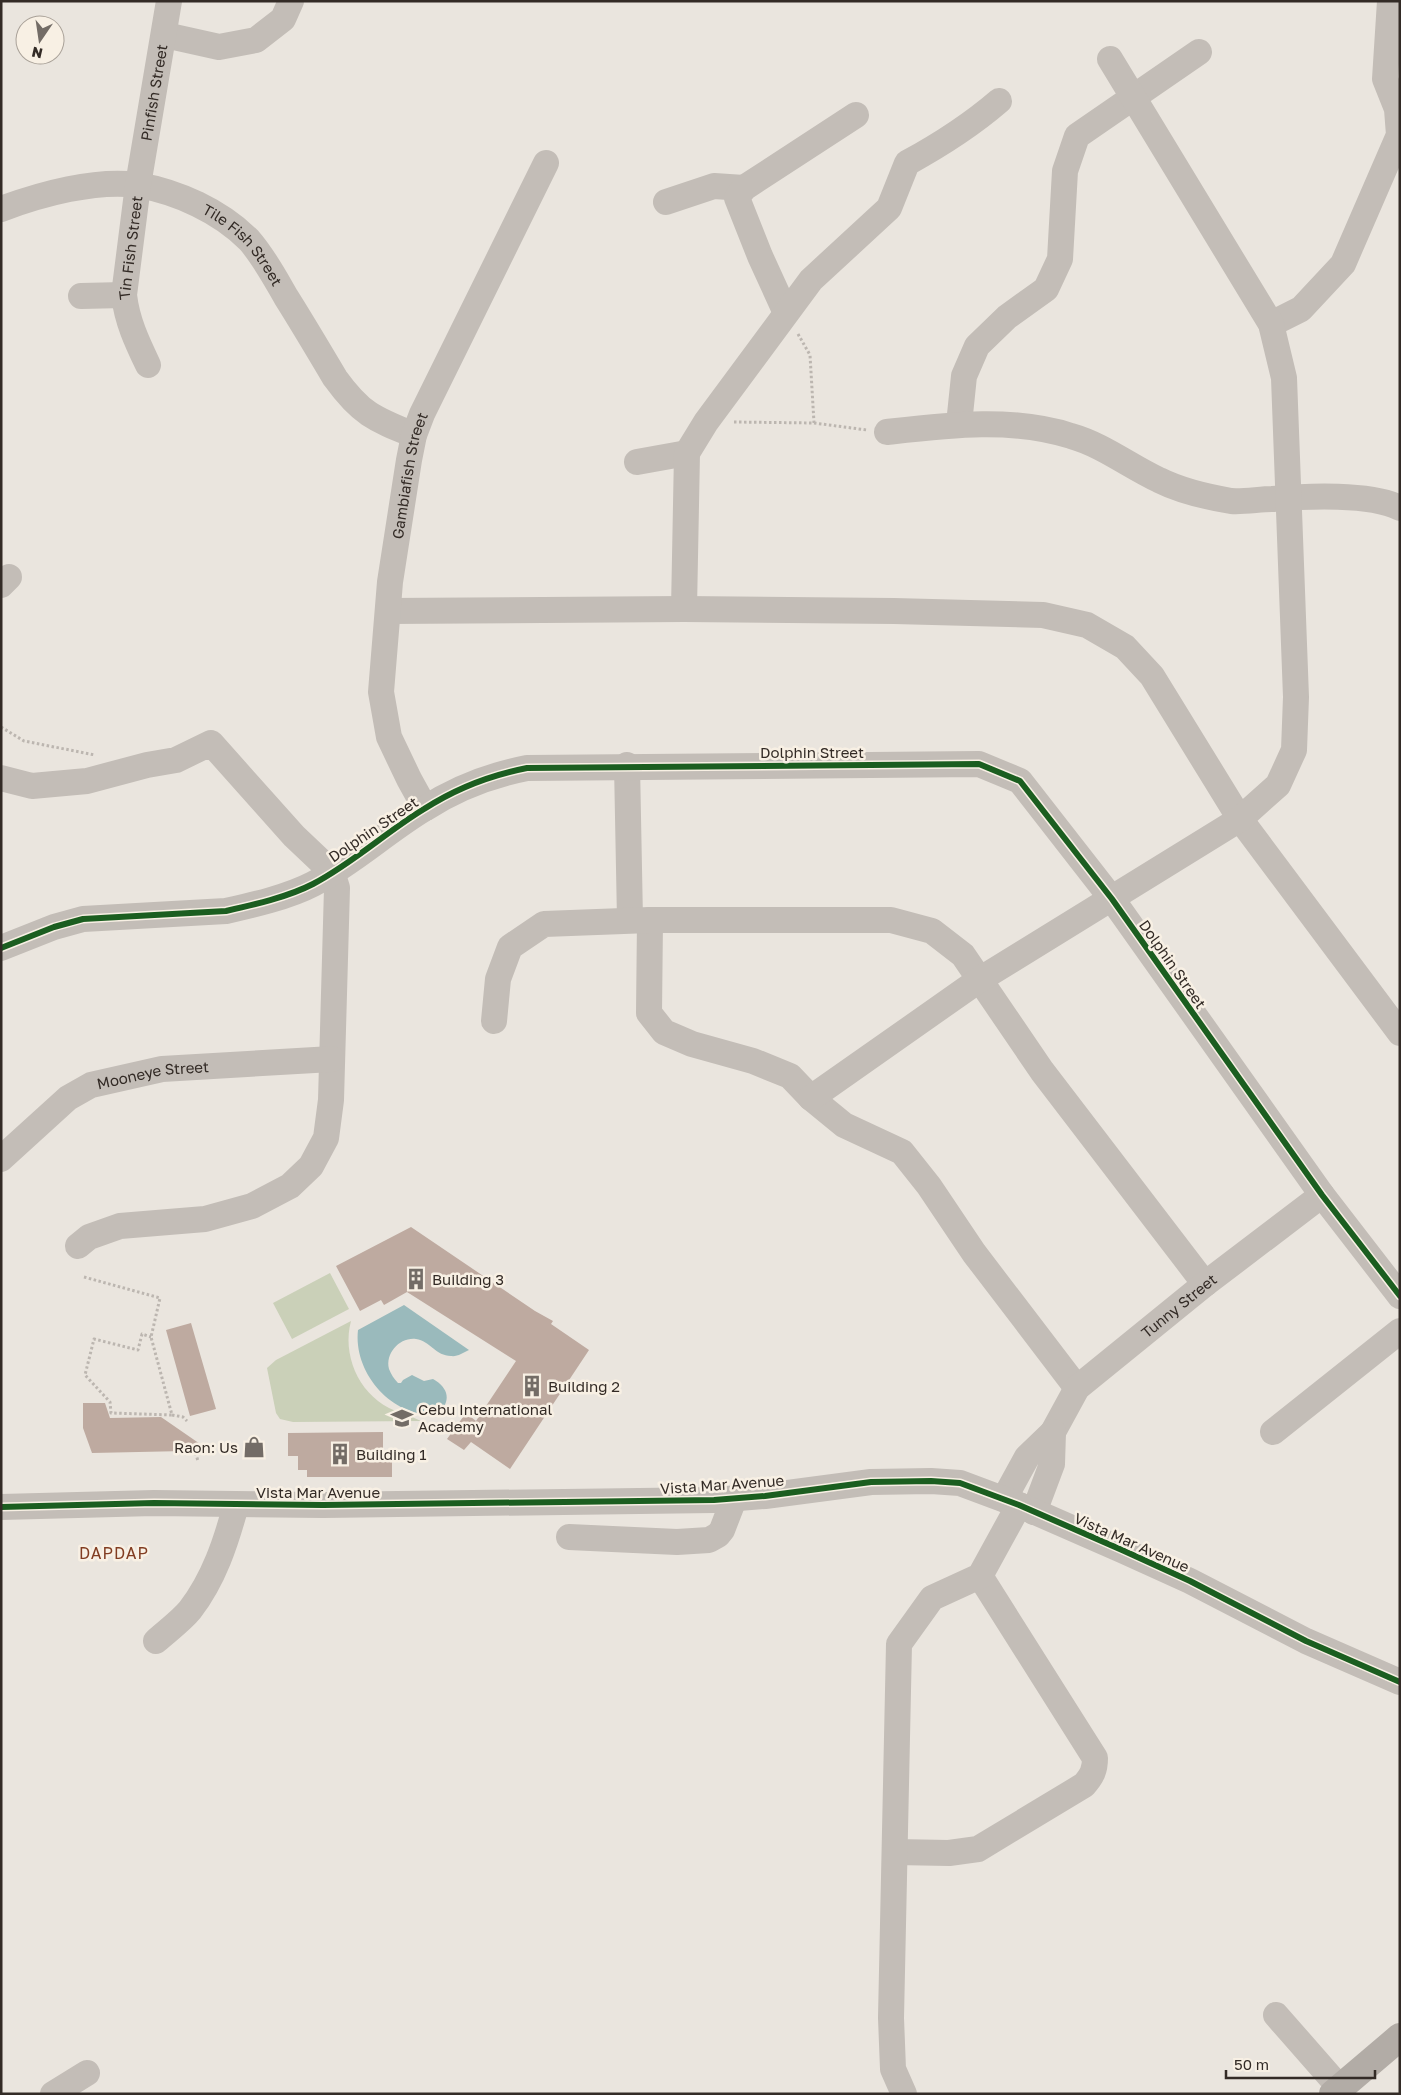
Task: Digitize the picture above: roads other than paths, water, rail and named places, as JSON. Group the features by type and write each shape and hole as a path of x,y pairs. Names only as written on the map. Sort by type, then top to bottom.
{"main road":[{"path":"1337,2091 1400,2036"}],"street":[{"name":"Pinfish Street","path":"138,185 169,1"},
{"path":"164,35 219,48 256,40 283,19 291,1"},
{"path":"1271,324 1301,308 1343,264 1399,135 1397,109 1385,79 1390,1"},
{"path":"959,424 964,376 977,346 1007,317 1046,289 1060,259 1065,171 1077,136 1199,52"},
{"path":"812,1098 979,980 1240,818 1278,785 1294,750 1296,697 1290,497 1284,378 1271,324 1110,59"},
{"path":"684,609 687,453 706,422 811,280 889,208 906,163 958,134 1000,102"},
{"path":"786,313 760,256 737,198 744,188 856,115"},
{"name":"Gambiafish Street","path":"425,808 408,779 389,737 383,714 381,692 392,572 414,435 436,386 546,163"},
{"name":"Tile Fish Street","path":"1,209 88,186 116,184 138,185 184,199 212,211 243,236 264,259 335,378 348,396 369,415 381,422 414,435"},
{"name":"Tin Fish Street","path":"138,185 124,294 132,333 148,365"},
{"path":"666,202 714,186 744,188"},
{"path":"81,296 124,294"},
{"path":"887,432 959,424 1026,426 1071,436 1111,452 1159,481 1202,496 1234,501 1290,497 1343,497 1391,504 1400,508"},
{"path":"637,462 687,453"},
{"path":"388,611 684,609 894,611 1043,615 1087,625 1124,647 1152,676 1240,818 1400,1034"},
{"path":"1,778 32,786 87,781 147,764 176,760 211,743 294,836 332,872 337,888 330,1100 326,1138 311,1166 290,1186 252,1206 205,1219 120,1226 89,1236 78,1246"},
{"name":"Dolphin Street","path":"1,948 54,927 83,919 139,914 201,914 240,908 312,884 425,808 466,787 507,772 547,766 979,764 1020,781 1112,899 1322,1194 1400,1296"},
{"path":"627,766 649,1013 664,1032 692,1044 753,1061 790,1076 812,1098 844,1125 902,1152 974,1253 1077,1388"},
{"path":"494,1021 498,979 510,947 544,924 640,920 891,920 932,931 963,955 1042,1072 1205,1284"},
{"name":"Mooneye Street","path":"1,1160 68,1098 91,1084 162,1069 332,1059"},
{"name":"Tunny Street","path":"980,1576 1019,1505 1052,1464 1053,1432 1077,1388 1205,1284 1322,1194"},
{"path":"1273,1432 1400,1331"},
{"name":"Vista Mar Avenue","path":"1,1507 734,1499 844,1484 931,1481 960,1483 1019,1505 1190,1581 1306,1641 1400,1682"},
{"path":"569,1537 677,1542 709,1540 718,1535 722,1530 734,1499"},
{"path":"156,1641 189,1611 207,1585 228,1536 236,1505"},
{"path":"895,1852 950,1853 978,1848 1084,1785 1092,1777 1095,1768 1094,1758 980,1576 932,1598 899,1644 891,2018 893,2069 904,2094"},
{"path":"1276,2014 1337,2091"},
{"path":"53,2094 87,2074"}],"water":[{"path":"404,1305 469,1350 456,1356 446,1355 441,1354 421,1340 410,1339 399,1343 389,1357 389,1369 398,1383 412,1375 424,1381 433,1379 442,1387 447,1395 447,1400 437,1414 421,1414 405,1409 391,1401 369,1377 362,1362 358,1346 358,1330"}],"place":[{"name":"Building 3","path":"416,1279"},
{"name":"Building 2","path":"532,1386"},
{"name":"Cebu International Academy","path":"402,1418"},
{"name":"Raon: Us","path":"254,1447"},
{"name":"Building 1","path":"340,1454"}],"district":[{"name":"DAPDAP","path":"114,1553"}]}
